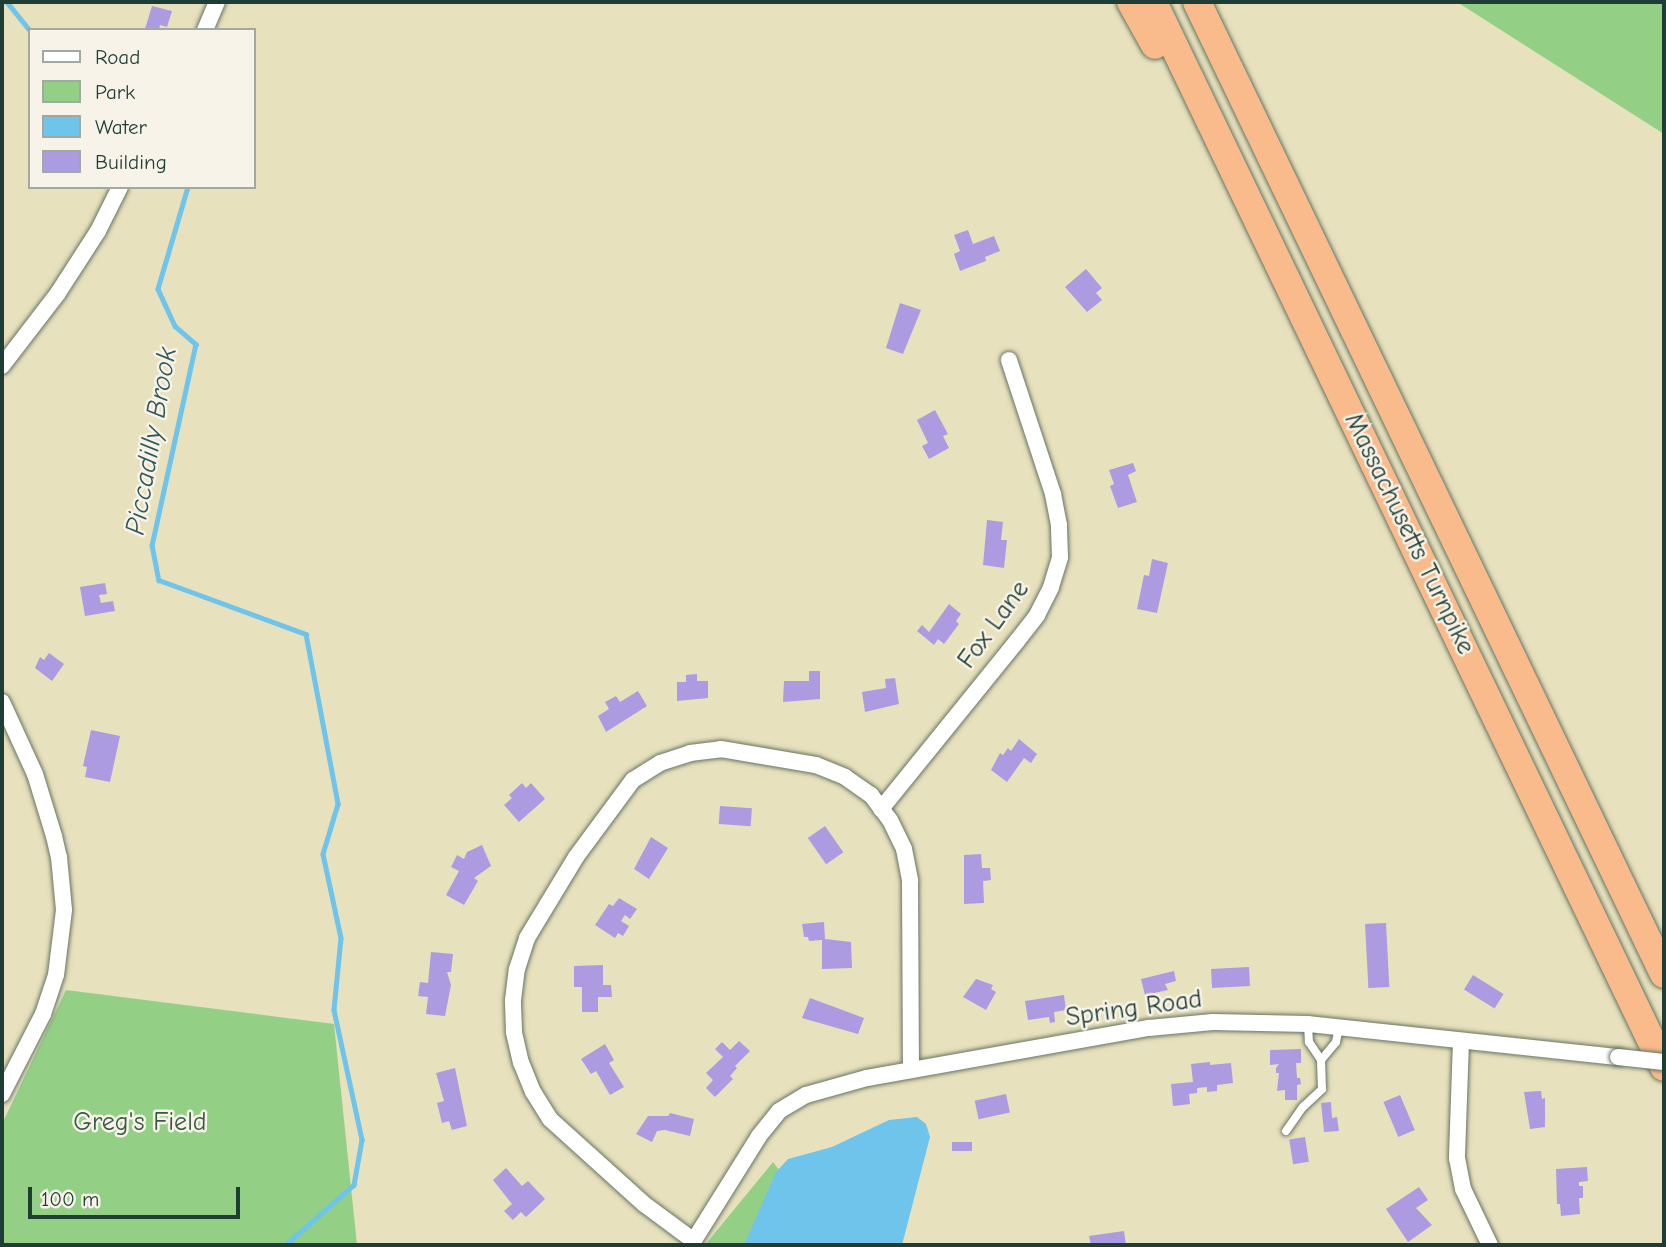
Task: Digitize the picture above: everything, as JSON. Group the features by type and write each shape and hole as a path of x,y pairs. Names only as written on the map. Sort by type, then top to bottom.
{"highway":[{"path":"1130,2 1240,183"},
{"name":"Massachusetts Turnpike","path":"1153,2 1664,1067"},
{"name":"Massachusetts Turnpike","path":"1197,2 1664,974"}],"street":[{"path":"206,28 217,2"},
{"path":"2,366 58,293 98,231 119,189"},
{"name":"Fox Lane","path":"881,809 1030,624 1051,587 1060,556 1059,525 1053,494 1009,360"},
{"path":"2,702 35,774 54,836 59,857 64,910 56,975 24,1055 2,1094"},
{"path":"692,1243 572,1142 550,1119 533,1093 521,1063 514,1032 514,990 527,938 541,910 612,804 633,780 660,763 690,753 722,749 816,765 845,777 871,795 904,849 910,880 911,1070"},
{"name":"Spring Road","path":"692,1243 759,1136 779,1111 806,1095 836,1085 911,1070 1149,1028 1213,1022 1308,1024 1664,1062"},
{"path":"1461,1041 1457,1158 1463,1189 1490,1245"}],"lane":[{"path":"1286,1131 1303,1107 1322,1089 1321,1060 1309,1042 1308,1024"},
{"path":"1321,1060 1336,1042 1339,1027"}],"green space":[{"path":"1457,2 1664,2 1664,134"},
{"name":"Greg's Field","path":"66,990 334,1024 357,1245 2,1245 2,1124"},
{"path":"773,1162 836,1245 705,1245"}],"water":[{"path":"917,1117 926,1124 930,1137 902,1245 744,1245 776,1172 788,1159 832,1147 889,1120"}],"building":[{"path":"152,6 172,11 167,27 160,25 159,28 145,28"},
{"path":"968,230 973,244 994,236 1000,251 985,257 986,261 960,271 954,254 960,251 954,235"},
{"path":"1086,269 1102,288 1096,293 1102,300 1087,312 1065,287"},
{"path":"900,303 921,310 903,354 886,348"},
{"path":"935,410 948,434 943,436 949,448 929,459 922,446 928,443 917,420"},
{"path":"1133,463 1136,471 1128,475 1137,502 1118,508 1110,486 1114,484 1109,470"},
{"path":"987,520 1003,522 1001,540 1007,540 1004,568 983,565"},
{"path":"1152,559 1168,563 1157,613 1137,609 1144,575 1149,576"},
{"path":"105,583 107,594 99,595 101,603 113,601 115,611 85,616 80,587"},
{"path":"949,604 961,614 956,621 959,624 944,644 938,639 934,645 917,631 922,625 929,632"},
{"path":"49,653 64,664 52,681 35,668 40,657 44,660"},
{"path":"809,671 820,671 820,699 783,702 784,681 809,681"},
{"path":"697,674 697,681 708,681 708,698 677,701 677,682 686,682 686,675"},
{"path":"895,678 899,704 865,712 862,692 886,688 885,679"},
{"path":"638,691 647,706 606,732 598,716 609,709 605,702 616,696 620,702"},
{"path":"91,730 120,736 110,782 85,777 87,767 83,766"},
{"path":"1019,739 1037,754 1031,763 1024,758 1007,782 991,770 1000,753 1003,755 1008,748 1011,751"},
{"path":"522,783 526,788 531,783 545,799 519,822 504,805 512,798 509,795"},
{"path":"720,806 752,808 751,826 719,824"},
{"path":"825,826 843,852 826,864 808,838"},
{"path":"651,837 668,848 649,879 634,869"},
{"path":"482,845 491,866 474,878 478,881 464,905 446,895 459,871 451,867 457,855 464,859 467,852"},
{"path":"981,854 982,868 990,868 991,880 983,881 984,903 964,904 964,855"},
{"path":"619,898 637,909 630,919 625,915 621,921 629,926 623,936 618,933 615,938 595,925 609,904 613,906"},
{"path":"824,922 825,939 851,942 852,968 822,969 822,940 809,941 808,937 804,937 802,924"},
{"path":"1386,923 1389,987 1368,988 1365,924"},
{"path":"431,952 453,954 451,972 447,972 451,985 445,1016 426,1014 428,997 418,996 420,982 428,983"},
{"path":"603,965 603,985 611,985 612,997 598,997 598,1012 582,1012 582,987 574,987 574,966"},
{"path":"1249,967 1250,986 1212,988 1211,969"},
{"path":"1174,971 1176,981 1165,984 1168,990 1145,995 1141,979"},
{"path":"1473,975 1504,994 1495,1008 1464,989"},
{"path":"976,979 993,985 991,989 996,992 986,1010 963,997"},
{"path":"1064,995 1066,1010 1054,1012 1055,1022 1050,1023 1049,1017 1028,1020 1025,1001"},
{"path":"810,998 864,1018 858,1034 802,1018"},
{"path":"739,1041 750,1051 735,1066 737,1068 730,1076 733,1079 715,1097 706,1088 713,1080 706,1073 723,1057 715,1049 722,1042 730,1050"},
{"path":"605,1044 614,1060 609,1063 624,1087 610,1095 596,1071 591,1074 581,1059"},
{"path":"1301,1049 1301,1063 1296,1063 1297,1078 1300,1078 1301,1084 1297,1085 1297,1100 1285,1100 1285,1090 1277,1091 1279,1073 1276,1073 1276,1068 1279,1064 1270,1065 1270,1050"},
{"path":"1210,1062 1210,1065 1231,1063 1233,1083 1217,1085 1217,1091 1207,1092 1207,1087 1197,1088 1197,1093 1189,1094 1190,1104 1173,1106 1171,1084 1193,1082 1191,1064"},
{"path":"455,1068 467,1126 452,1130 449,1121 442,1123 437,1103 444,1101 436,1073"},
{"path":"1541,1091 1542,1099 1545,1098 1545,1127 1530,1129 1524,1092"},
{"path":"1006,1094 1010,1113 979,1119 975,1101"},
{"path":"1400,1095 1415,1130 1398,1137 1383,1102"},
{"path":"1331,1102 1332,1118 1337,1117 1339,1131 1324,1132 1321,1103"},
{"path":"670,1113 694,1119 690,1136 665,1130 657,1131 652,1142 636,1134 648,1116 668,1116"},
{"path":"1305,1137 1309,1162 1293,1164 1289,1140"},
{"path":"952,1142 972,1142 972,1151 952,1151"},
{"path":"1587,1167 1588,1181 1579,1182 1579,1186 1583,1186 1583,1198 1579,1198 1580,1214 1561,1216 1560,1204 1557,1204 1556,1169"},
{"path":"506,1168 522,1186 528,1181 545,1199 526,1217 521,1212 513,1220 504,1211 512,1204 493,1180"},
{"path":"1419,1187 1428,1200 1416,1208 1432,1225 1408,1242 1386,1209"},
{"path":"1124,1231 1126,1245 1091,1245 1089,1236"}],"waterway":[{"name":"Piccadilly Brook","path":"7,2 28,28"},
{"name":"Piccadilly Brook","path":"187,189 158,289 175,326 196,344 152,545 159,580 306,634 338,804 323,854 341,938 334,1010 362,1140 354,1185 286,1245"}]}
